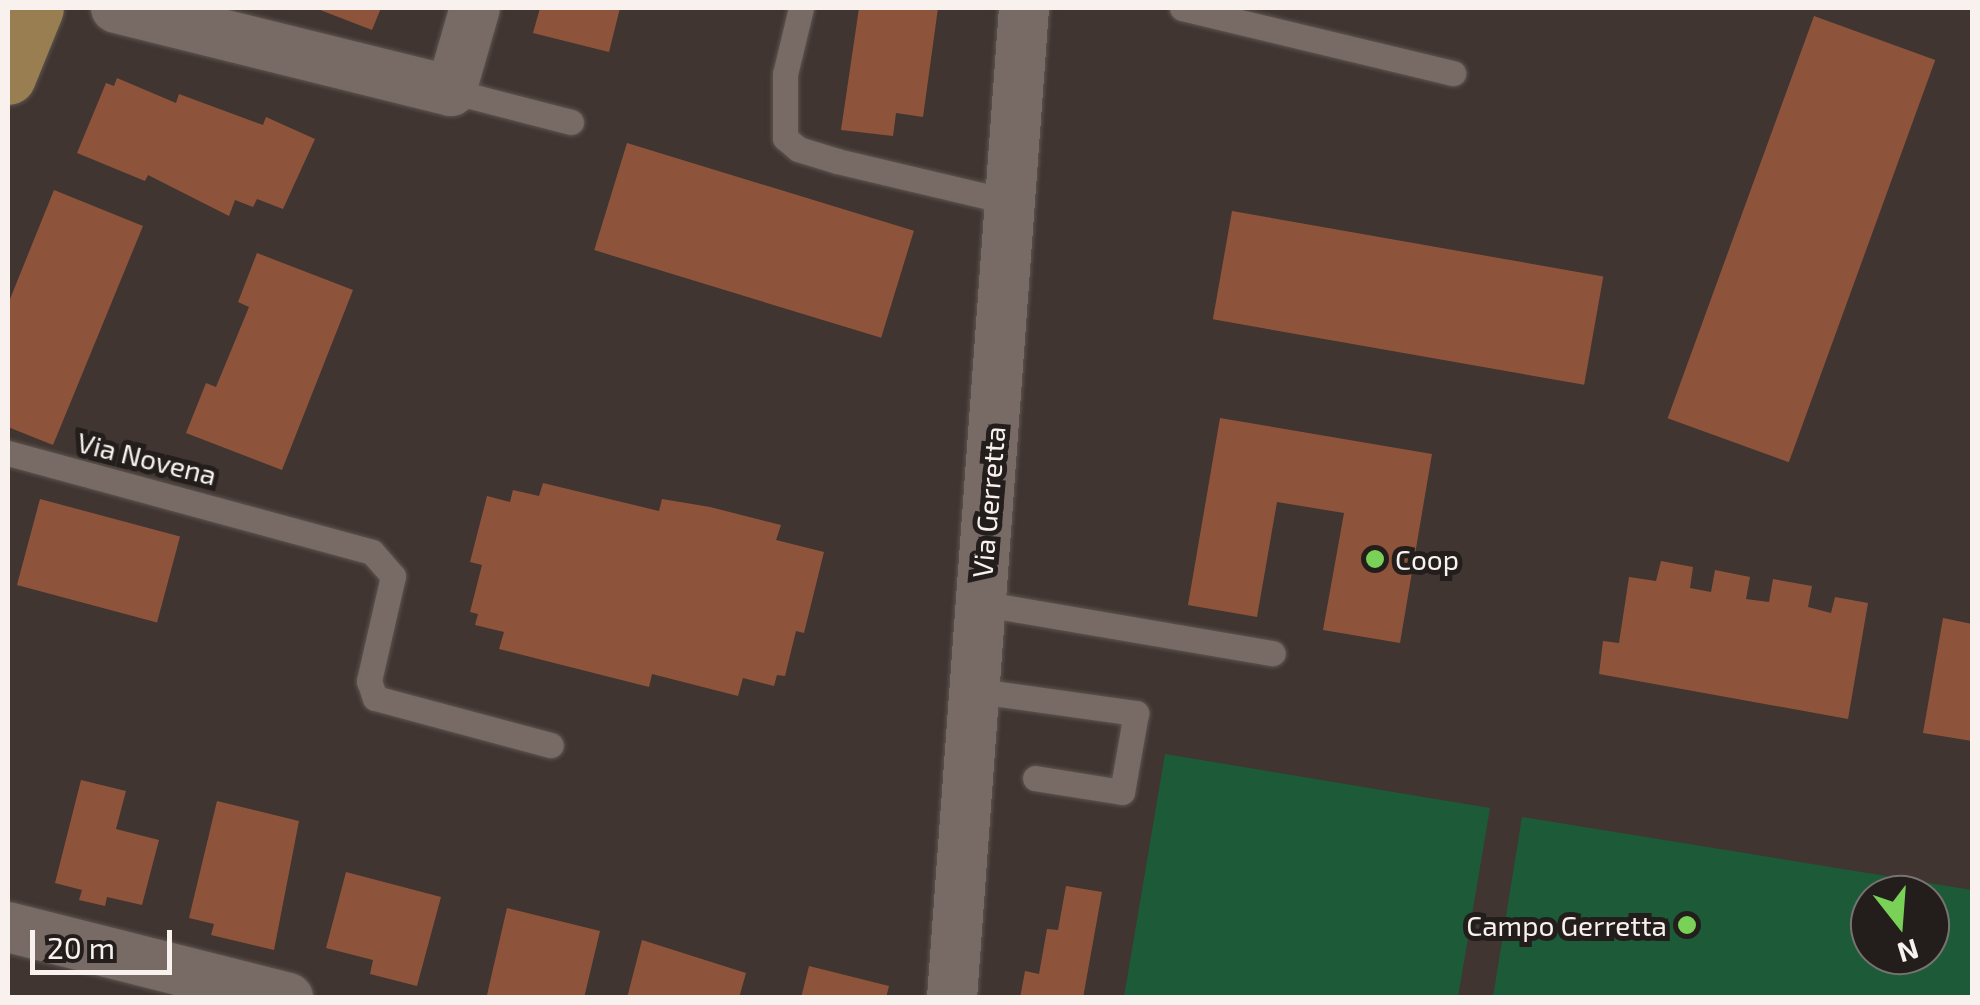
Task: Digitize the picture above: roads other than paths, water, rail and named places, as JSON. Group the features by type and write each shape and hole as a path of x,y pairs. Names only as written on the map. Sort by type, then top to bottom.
{"main road":[{"path":"8,77 36,8"}],"street":[{"path":"116,8 452,91 475,8"},
{"name":"Via Gerretta","path":"952,998 1024,8"},
{"path":"8,927 288,998"}],"lane":[{"path":"801,8 782,107 786,138 798,150 1010,202"},
{"path":"1182,8 1453,73"},
{"path":"452,91 571,122"},
{"name":"Via Novena","path":"8,453 272,521 372,552 387,564 393,588 369,682 375,698 551,746"},
{"path":"979,603 1273,653"},
{"path":"972,690 1136,713 1122,792 1035,778"}],"place":[{"name":"Coop","path":"1375,559"},
{"name":"Campo Gerretta","path":"1687,925"}]}
